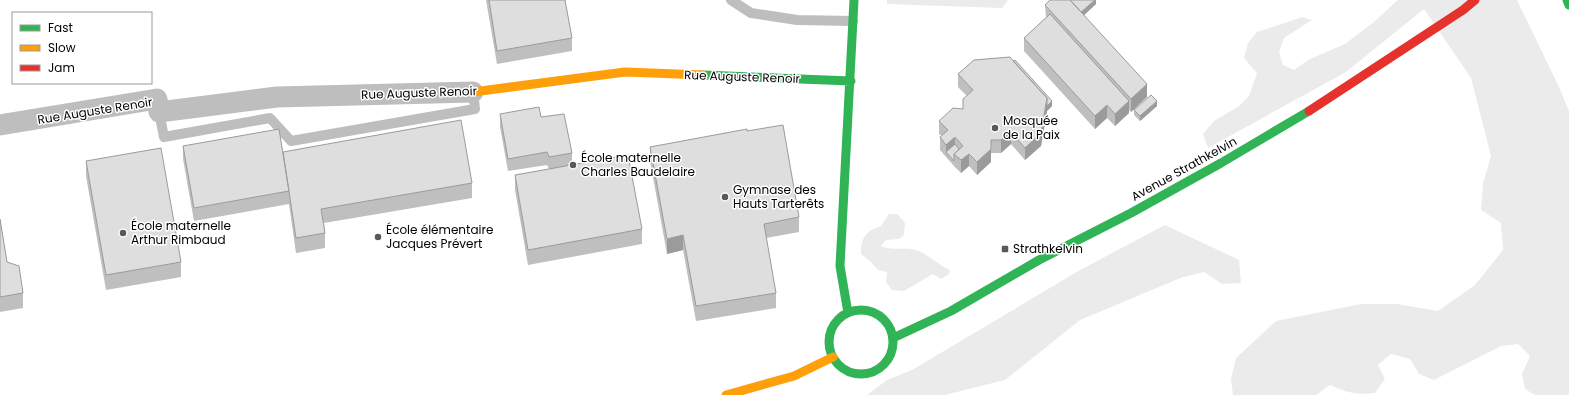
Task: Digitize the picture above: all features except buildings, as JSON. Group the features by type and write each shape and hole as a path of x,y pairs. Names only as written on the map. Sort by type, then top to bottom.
{"main road":[{"path":"848,313 840,266 851,81 854,0"},
{"name":"Avenue Strathkelvin","path":"893,338 951,311 1039,260 1131,213 1221,163 1310,111 1463,10 1475,0"},
{"path":"1567,0 1569,5"},
{"name":"Rue Auguste Renoir","path":"473,92 625,72 851,81"},
{"path":"860,310 871,312 882,318 889,326 893,338 893,349 888,360 880,368 870,373 859,374 848,372 840,366 833,357 830,348 830,337 840,319 848,313 860,310"},
{"path":"726,395 794,376 833,357"}],"street":[{"name":"Rue Auguste Renoir","path":"0,125 157,99 159,112 277,97 473,92"}],"lane":[{"path":"731,0 751,13 797,20 853,21"},
{"path":"159,112 164,137 270,118 291,141 475,109 473,92"}],"shaded area":[{"path":"887,0 1008,0 1002,8 887,4"},
{"path":"1398,0 1517,0 1558,85 1569,111 1569,395 1535,395 1525,389 1522,374 1530,356 1518,344 1501,346 1434,380 1419,374 1410,359 1391,354 1378,365 1385,379 1375,393 1352,393 1330,385 1316,395 1233,395 1231,379 1236,358 1276,321 1361,304 1397,304 1438,311 1475,285 1503,250 1501,223 1481,210 1483,184 1491,156 1471,78 1424,9 1346,72 1208,148 1203,134 1214,121 1239,106 1249,96 1257,73 1244,58 1248,43 1257,32 1302,17 1312,20 1284,38 1279,52 1283,65 1294,70 1308,60 1345,44 1375,21"},
{"path":"889,214 897,214 905,223 904,235 899,239 886,240 881,246 889,248 912,249 927,255 940,265 950,270 949,274 941,279 933,274 904,291 892,290 886,282 887,272 878,270 861,254 862,243 865,236 868,232 881,226"},
{"path":"1165,225 1239,260 1241,283 1222,284 1204,272 1183,277 1080,320 1005,380 945,395 867,395 887,380 912,370 1080,270"}],"traffic: fast":[{"path":"848,313 840,266 854,0"},
{"path":"1567,0 1569,5"},
{"path":"703,75 851,81"},
{"path":"893,338 951,311 1039,260 1131,213 1221,163 1309,111"},
{"path":"861,310 879,316 887,324 893,342 887,360 879,368 861,374 843,368 835,360 829,342 835,324 843,316 861,310"}],"traffic: slow":[{"path":"473,92 625,72 703,75"},
{"path":"726,395 794,376 833,357"}],"traffic: jam":[{"path":"1309,111 1463,10 1475,0"}],"place":[{"name":"Mosquée de la Paix","path":"995,128"},
{"name":"École maternelle Charles Baudelaire","path":"573,165"},
{"name":"Gymnase des Hauts Tarterêts","path":"725,197"},
{"name":"École maternelle Arthur Rimbaud","path":"123,233"},
{"name":"École élémentaire Jacques Prévert","path":"378,237"},
{"name":"Strathkelvin","path":"1005,249"}]}
